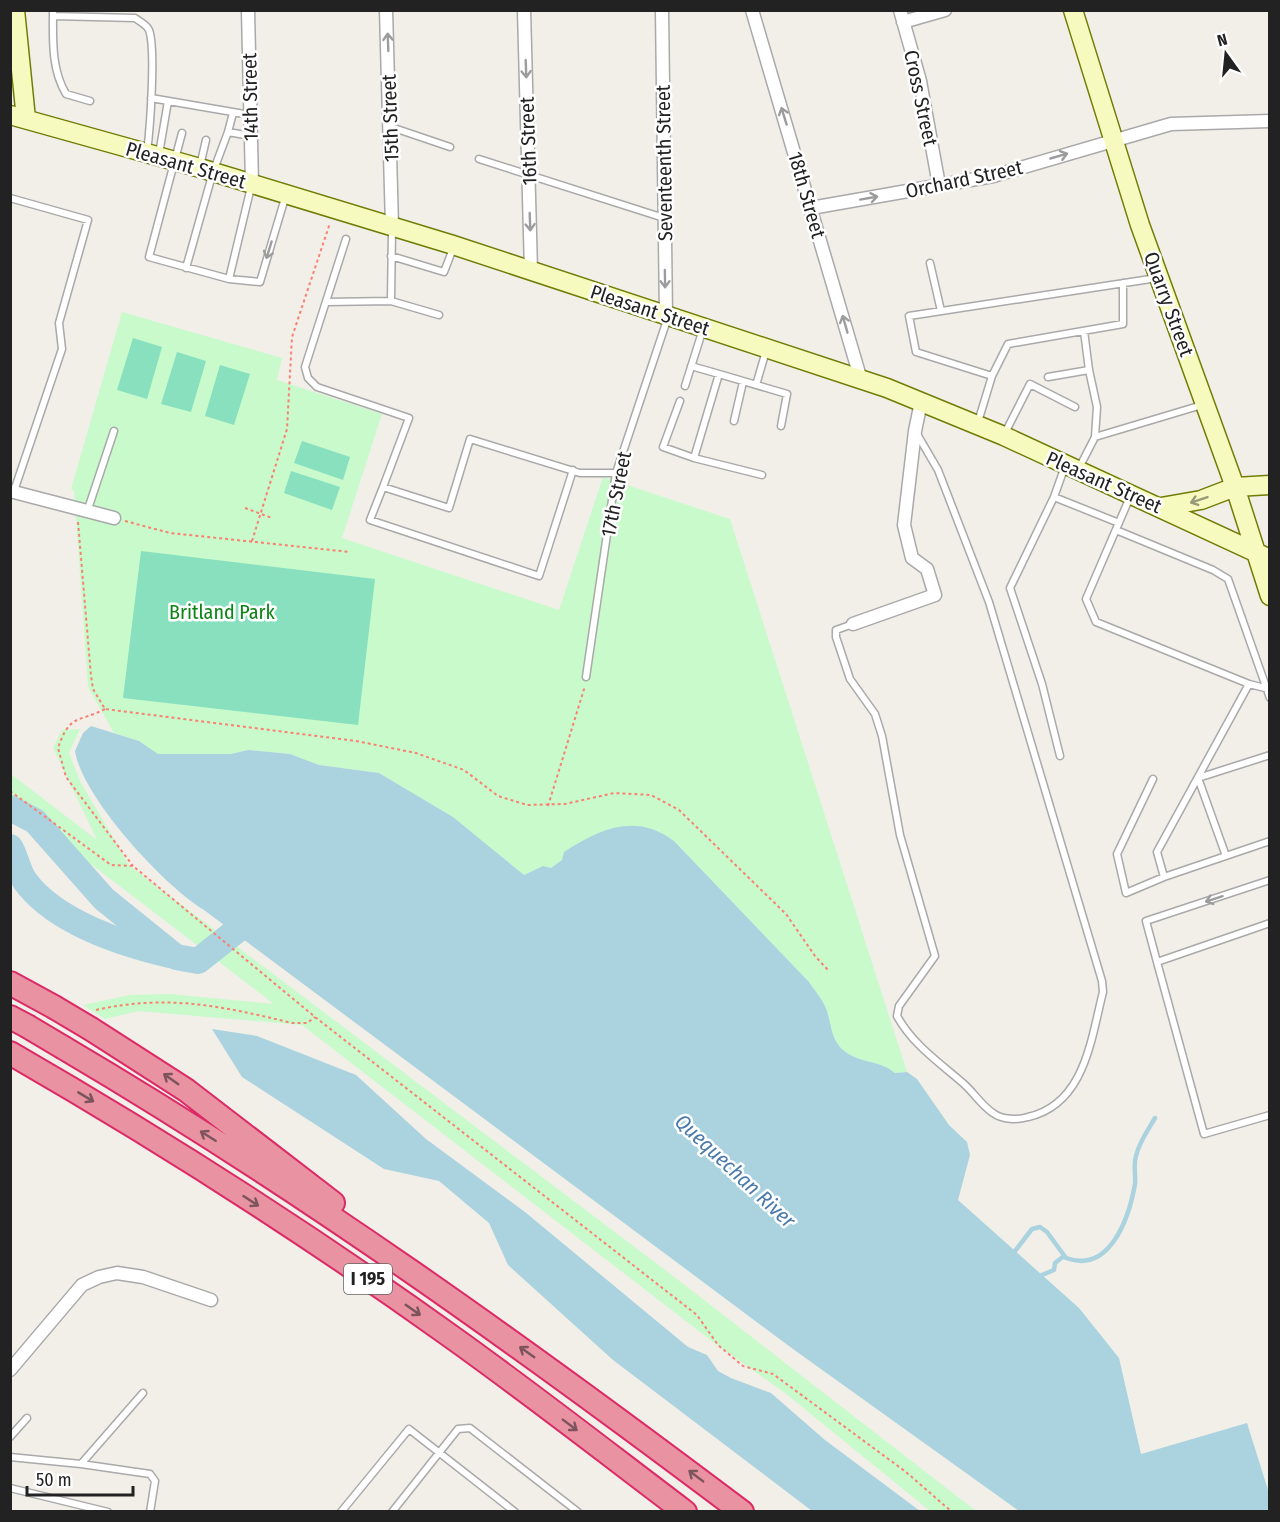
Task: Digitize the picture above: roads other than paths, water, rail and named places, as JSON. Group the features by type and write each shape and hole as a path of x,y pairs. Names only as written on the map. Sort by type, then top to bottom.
{"highway":[{"path":"10,983 91,1029 206,1104 303,1178 431,1285"},
{"name":"I 195","path":"19,1021 224,1146 431,1285 559,1375 742,1512"},
{"name":"I 195","path":"10,1053 216,1178 363,1276 482,1359 686,1512"}],"main road":[{"path":"15,10 18,117"},
{"name":"Quarry Street","path":"1073,10 1159,277 1262,556 1269,596"},
{"name":"Pleasant Street","path":"18,117 206,170 454,245 861,380 1004,436 1161,507 1262,556"},
{"path":"1161,507 1193,503 1236,487 1269,485"}],"street":[{"name":"14th Street","path":"248,10 252,184"},
{"name":"15th Street","path":"386,10 392,226"},
{"name":"16th Street","path":"524,10 531,271"},
{"name":"Seventeenth Street","path":"662,10 667,316"},
{"name":"18th Street","path":"752,10 861,380"},
{"path":"901,16 945,10"},
{"name":"Cross Street","path":"901,16 920,81 939,185"},
{"name":"Orchard Street","path":"811,208 993,176 1171,124 1269,121"},
{"path":"853,624 935,595 927,569 912,558 904,525 915,431 921,402"},
{"path":"12,491 114,518"},
{"path":"10,1370 82,1285 99,1277 117,1273 143,1277 211,1300"}],"lane":[{"path":"90,101 66,94 57,80 53,13 135,18 145,24 150,38 151,98 160,157"},
{"path":"151,98 190,108 250,115"},
{"path":"168,101 148,257 229,279 260,282 286,194"},
{"path":"210,117 212,109"},
{"path":"206,170 228,132 233,113"},
{"path":"391,127 450,147"},
{"path":"228,132 251,136"},
{"path":"160,157 182,133"},
{"path":"186,267 206,170 206,140"},
{"path":"479,159 529,173 664,219"},
{"path":"229,279 252,184"},
{"path":"10,198 88,220 59,323 63,349 12,491"},
{"path":"391,301 392,226"},
{"path":"346,239 305,367 308,378 316,387 409,418 370,520 539,576 573,471"},
{"path":"391,256 444,272 454,245"},
{"path":"930,263 941,311"},
{"path":"992,376 916,352 909,316 1159,277"},
{"path":"977,425 992,376 1008,345 1123,324 1123,283"},
{"path":"326,302 391,301 439,315"},
{"name":"17th Street","path":"586,677 616,473 667,316"},
{"path":"685,386 703,328"},
{"path":"1060,756 1042,684 1010,588 1054,496 1095,437 1097,408 1084,331"},
{"path":"756,385 766,349"},
{"path":"691,366 787,394 781,426"},
{"path":"1048,377 1089,370"},
{"path":"694,458 719,374"},
{"path":"734,421 744,382"},
{"path":"1004,436 1030,384 1075,407"},
{"path":"680,401 663,447 694,458 762,475"},
{"path":"1095,437 1205,404"},
{"path":"83,508 114,431"},
{"path":"853,624 839,627 836,630 836,637 850,679 875,714 882,736 900,835 935,956 899,1006 897,1016 916,1042 974,1093 993,1114 1009,1119 1026,1118 1043,1113 1075,1084 1082,1072 1103,992 1102,981 989,602 938,470 915,431"},
{"path":"383,487 449,508 470,439 573,471 616,473"},
{"path":"1131,494 1086,599 1096,622 1249,684 1268,689"},
{"path":"1054,496 1228,579 1268,689 1269,698"},
{"path":"1164,878 1157,852 1249,684"},
{"path":"1198,778 1269,755"},
{"path":"1153,778 1117,854 1126,893 1269,840"},
{"path":"1198,778 1226,856"},
{"path":"1269,880 1146,921 1204,1134 1269,1115"},
{"path":"1157,962 1269,923"},
{"path":"81,1464 143,1393"},
{"path":"10,1437 27,1418"},
{"path":"403,1512 394,1509 458,1429 470,1428 578,1512"},
{"path":"340,1512 409,1429 515,1512"},
{"path":"10,1457 81,1464 154,1476 150,1512"},
{"path":"10,1488 108,1512"},
{"path":"564,1512 570,1505"}],"water":[{"path":"91,726 139,741 158,754 231,754 248,750 290,754 319,765 379,773 453,817 524,875 543,866 551,868 562,860 564,852 577,844 591,836 618,827 646,827 674,841 809,982 826,1007 833,1034 842,1049 853,1056 884,1066 895,1073 907,1072 917,1079 949,1125 967,1142 970,1155 958,1200 1079,1308 1119,1358 1141,1454 1247,1423 1269,1493 1269,1511 1019,1511 793,1349 168,882 127,839 108,815 92,792 81,770 75,751 83,733"},
{"path":"212,1029 257,1036 356,1075 426,1139 525,1212 688,1347 707,1355 718,1371 771,1393 825,1440 920,1511 812,1511 613,1360 508,1265 489,1223 439,1181 384,1169 242,1077"}],"waterway":[{"name":"Quequechan River","path":"10,808 35,821 104,899 176,957 198,961 246,923 265,926"},
{"name":"Quequechan River","path":"10,847 25,881 38,896 54,908 72,920 111,938 170,955"},
{"path":"1015,1251 1032,1229 1040,1227 1047,1232 1066,1258 1081,1261 1094,1258 1106,1251 1115,1240 1128,1212 1135,1184 1137,1151 1155,1118"},
{"path":"1042,1275 1054,1270 1055,1263 1064,1256"}],"park label":[{"name":"Britland Park","path":"222,612"}]}
